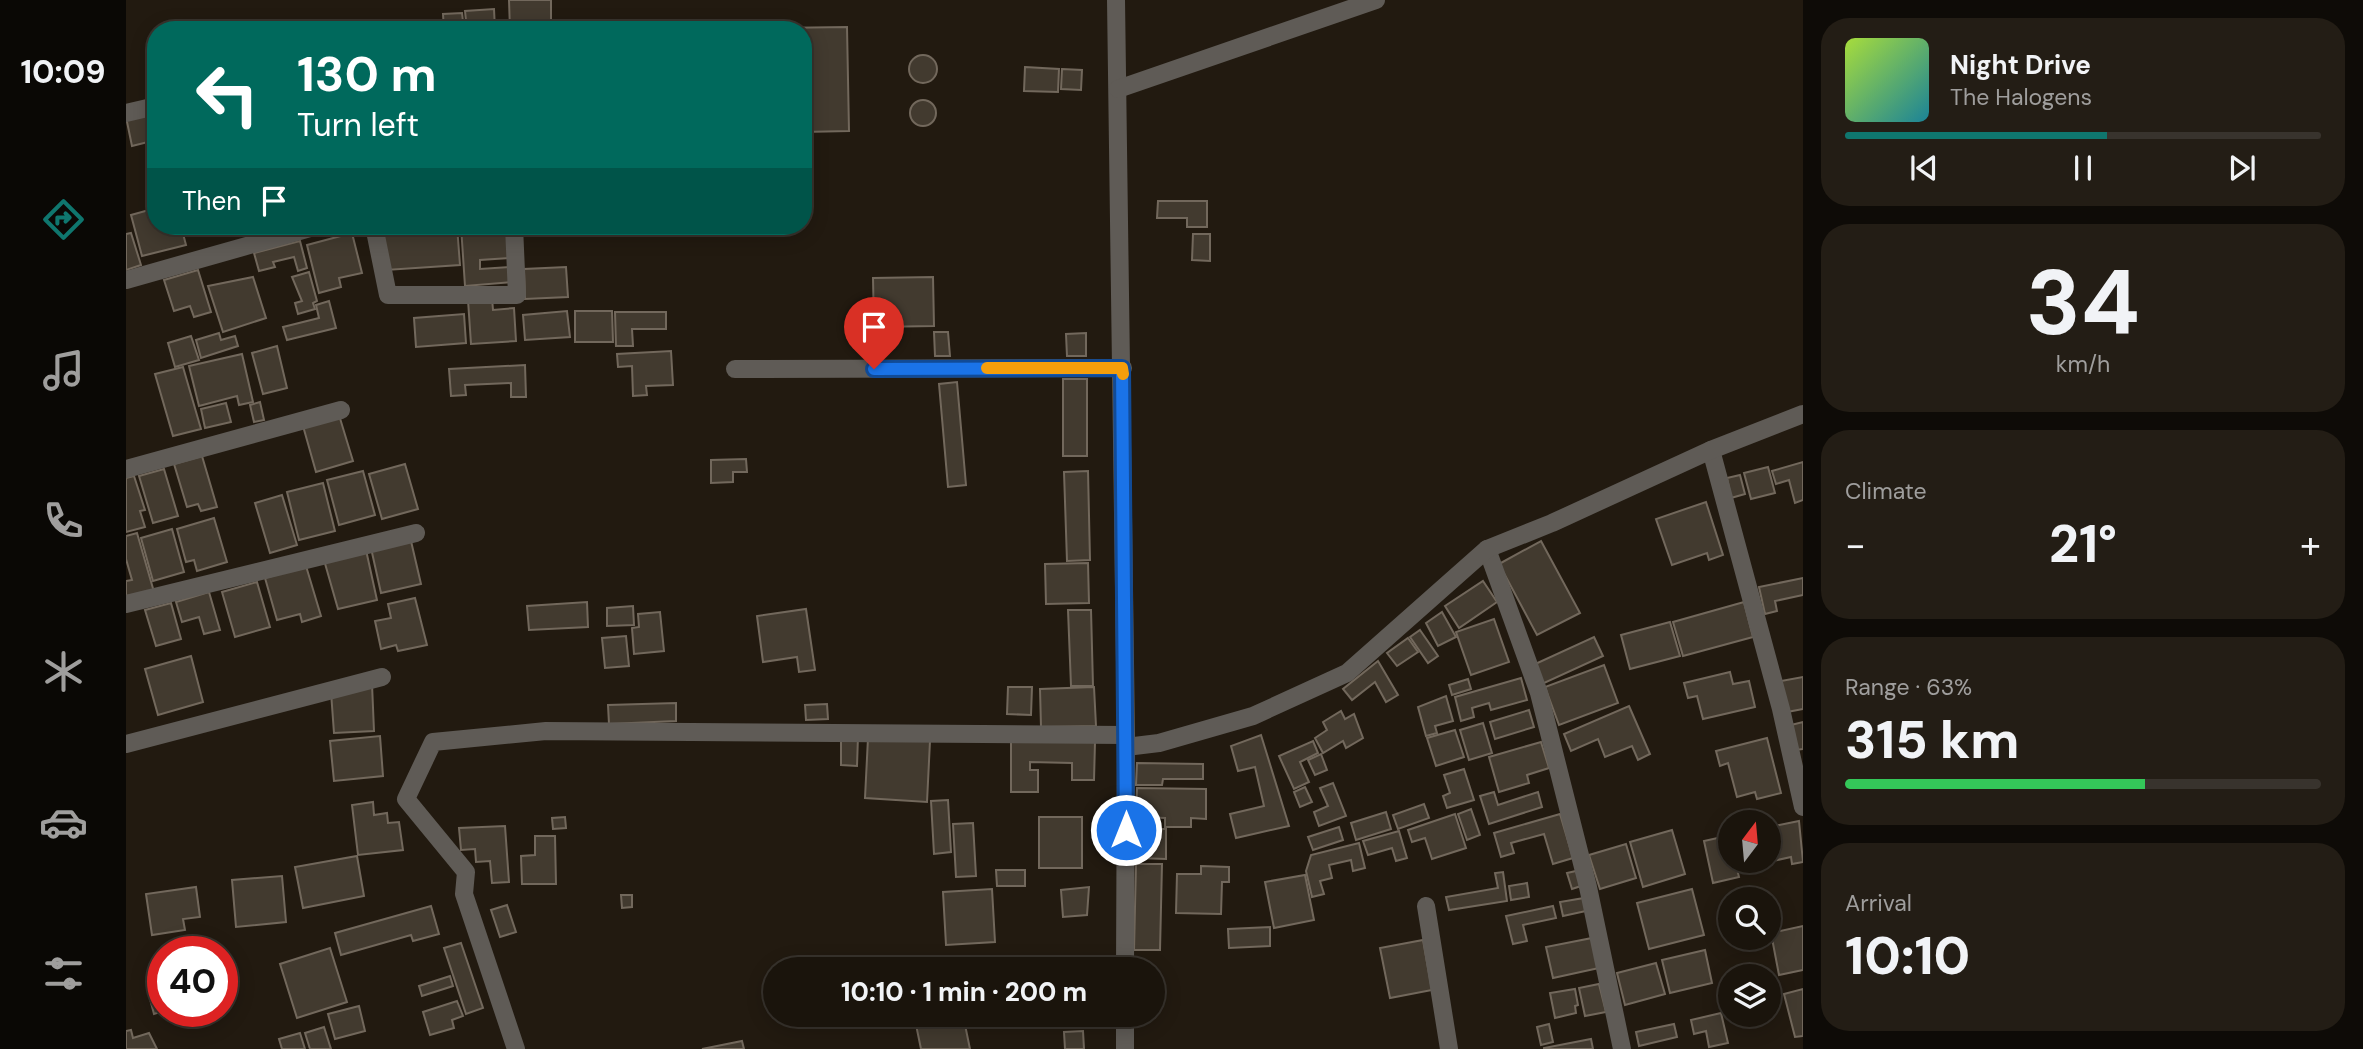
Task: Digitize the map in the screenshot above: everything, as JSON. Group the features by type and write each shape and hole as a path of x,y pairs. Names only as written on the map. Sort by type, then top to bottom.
{"street":[{"path":"1116,0 1126,741 1125,957"},
{"path":"1118,89 1376,0"},
{"path":"126,113 147,108"},
{"path":"126,280 285,235"},
{"path":"376,235 388,295 517,295 514,235"},
{"path":"735,369 1122,368"},
{"path":"126,469 341,410"},
{"path":"516,1049 464,894 466,872 406,799 433,742 546,731 833,731 1159,743 1253,716 1346,673 1487,550 1711,450 1803,414"},
{"path":"1711,450 1781,709 1803,807"},
{"path":"126,604 416,533"},
{"path":"1487,550 1539,693 1588,887 1622,1049"},
{"path":"126,744 382,677"},
{"path":"1426,906 1449,1049"},
{"path":"1125,1027 1125,1049"}],"building":[{"path":"509,0 551,0 551,21 510,21"},
{"path":"494,9 495,21 466,21 465,11"},
{"path":"462,13 463,21 443,21 443,14"},
{"path":"812,27 847,27 849,131 812,132"},
{"path":"923,55 933,59 937,69 933,79 923,83 913,79 909,69 913,59"},
{"path":"1025,67 1059,69 1058,92 1024,91"},
{"path":"1062,69 1082,70 1081,90 1061,89"},
{"path":"923,100 932,104 936,113 932,122 923,126 914,122 910,113 914,104"},
{"path":"147,112 147,142 132,146 126,117"},
{"path":"1158,201 1207,201 1207,227 1187,227 1187,218 1157,218"},
{"path":"147,211 147,235 183,235 186,245 142,256 131,215"},
{"path":"131,233 141,265 126,270 126,234"},
{"path":"1193,234 1210,234 1210,261 1192,260"},
{"path":"352,235 362,273 339,278 341,287 319,293 307,245"},
{"path":"383,235 458,235 460,265 386,270"},
{"path":"462,235 509,235 510,258 480,260 480,269 511,267 512,282 465,286"},
{"path":"300,241 307,268 298,271 294,257 273,262 275,267 259,271 254,253"},
{"path":"566,267 568,297 525,299 524,269"},
{"path":"198,270 211,312 194,317 190,306 174,311 164,280"},
{"path":"309,272 317,301 313,303 315,309 298,314 295,303 302,301 292,277"},
{"path":"253,277 266,318 223,332 208,286"},
{"path":"933,277 934,326 874,327 873,278"},
{"path":"492,298 493,310 514,308 516,341 471,344 468,300"},
{"path":"329,301 336,328 287,340 283,327 319,318 316,305"},
{"path":"567,311 570,337 525,340 523,315"},
{"path":"575,311 612,311 613,342 575,342"},
{"path":"615,312 666,312 666,329 632,329 633,346 616,346"},
{"path":"464,314 466,343 416,347 414,318"},
{"path":"934,332 948,332 950,356 935,356"},
{"path":"219,333 221,340 235,336 238,346 201,358 196,340"},
{"path":"1086,333 1086,356 1067,356 1066,334"},
{"path":"191,336 199,360 175,367 168,343"},
{"path":"277,346 287,388 263,394 252,353"},
{"path":"671,351 673,385 646,386 647,395 633,396 632,366 618,367 617,354"},
{"path":"242,354 253,402 239,405 237,396 199,406 189,366"},
{"path":"525,365 526,397 511,397 511,383 465,385 466,395 451,396 449,369"},
{"path":"183,367 201,429 173,436 155,374"},
{"path":"1063,379 1087,379 1087,456 1063,456"},
{"path":"957,382 966,485 948,487 939,384"},
{"path":"260,402 264,420 254,422 250,405"},
{"path":"226,403 231,422 205,428 201,409"},
{"path":"339,415 353,461 316,472 303,426"},
{"path":"202,456 217,507 201,511 198,504 187,507 174,464"},
{"path":"746,459 747,472 733,472 733,482 711,483 711,460"},
{"path":"1803,462 1803,500 1795,503 1789,480 1776,484 1772,471"},
{"path":"405,464 418,509 382,519 369,474"},
{"path":"1768,467 1775,493 1751,499 1744,473"},
{"path":"164,469 178,516 153,523 139,476"},
{"path":"363,471 375,515 339,525 327,480"},
{"path":"1088,471 1090,560 1067,561 1064,472"},
{"path":"1740,475 1745,494 1731,498 1727,478"},
{"path":"134,476 145,510 140,511 145,527 126,532 126,478"},
{"path":"323,483 335,531 299,540 287,492"},
{"path":"282,495 297,545 270,553 255,503"},
{"path":"1706,502 1723,555 1709,560 1707,553 1672,565 1656,519"},
{"path":"214,518 227,562 197,571 194,560 186,562 177,529"},
{"path":"172,529 184,572 153,581 141,538"},
{"path":"137,533 154,592 126,596 126,581 132,580 126,559 126,536"},
{"path":"411,541 421,584 381,593 371,548"},
{"path":"1541,541 1580,613 1537,635 1499,564"},
{"path":"366,550 377,600 338,609 324,560"},
{"path":"1088,563 1089,603 1046,604 1045,564"},
{"path":"306,566 321,616 302,622 300,614 277,620 265,578"},
{"path":"1803,578 1803,595 1775,601 1777,611 1765,614 1759,587"},
{"path":"1483,581 1497,602 1459,628 1445,606"},
{"path":"257,582 270,627 235,637 222,592"},
{"path":"209,592 220,630 204,634 199,617 182,622 176,602"},
{"path":"415,598 427,645 398,651 396,645 381,649 375,621 391,618 388,604"},
{"path":"587,602 588,627 529,630 527,606"},
{"path":"1744,602 1753,637 1683,656 1673,622"},
{"path":"171,603 181,639 156,646 145,610"},
{"path":"633,606 634,625 607,626 607,608"},
{"path":"806,609 815,670 799,672 797,657 763,662 757,616"},
{"path":"1068,610 1091,610 1093,686 1071,686"},
{"path":"660,612 664,651 634,654 632,628 639,627 638,614"},
{"path":"1442,612 1456,637 1438,646 1426,623"},
{"path":"1494,619 1509,662 1471,675 1456,632"},
{"path":"1670,622 1680,656 1630,669 1621,635"},
{"path":"1420,630 1438,656 1428,663 1410,637"},
{"path":"626,636 629,666 605,668 602,638"},
{"path":"1594,637 1603,656 1542,684 1533,665"},
{"path":"1408,638 1418,652 1397,666 1387,653"},
{"path":"191,656 203,702 158,715 145,669"},
{"path":"1378,661 1398,695 1386,702 1375,682 1352,700 1343,689"},
{"path":"1604,665 1618,703 1559,725 1545,687"},
{"path":"1730,672 1733,684 1749,681 1755,707 1703,719 1697,696 1688,698 1684,683"},
{"path":"1803,677 1803,709 1787,712 1781,681"},
{"path":"1521,678 1527,700 1491,710 1489,703 1472,708 1474,717 1461,721 1455,697"},
{"path":"1468,679 1471,689 1452,695 1449,685"},
{"path":"372,684 374,731 334,733 331,692"},
{"path":"1008,687 1032,687 1031,715 1007,714"},
{"path":"1094,687 1096,726 1041,727 1040,689"},
{"path":"1446,696 1453,721 1435,726 1437,733 1426,736 1418,707"},
{"path":"676,703 676,721 609,724 608,705"},
{"path":"827,704 828,719 806,720 805,705"},
{"path":"1629,706 1650,754 1638,760 1632,746 1605,757 1598,739 1571,751 1564,734"},
{"path":"1529,710 1534,727 1495,739 1490,722"},
{"path":"1341,711 1345,719 1354,714 1363,738 1346,748 1343,741 1323,753 1315,738 1327,730 1323,722"},
{"path":"1803,722 1803,749 1796,750 1791,725"},
{"path":"1483,723 1492,753 1469,760 1460,730"},
{"path":"1455,730 1464,757 1436,766 1427,738"},
{"path":"841,735 858,736 857,766 841,765"},
{"path":"1261,735 1289,826 1236,838 1230,814 1264,806 1255,767 1238,771 1231,746"},
{"path":"380,736 383,776 334,781 330,741"},
{"path":"868,738 930,741 927,802 865,798"},
{"path":"1767,738 1781,793 1757,799 1755,792 1737,797 1728,763 1720,766 1716,751"},
{"path":"1313,741 1318,753 1300,762 1309,782 1294,789 1279,756"},
{"path":"1011,742 1095,742 1094,780 1072,780 1072,763 1030,762 1030,770 1038,770 1038,792 1011,792"},
{"path":"1541,742 1549,768 1527,775 1529,783 1499,792 1489,757"},
{"path":"1321,754 1327,770 1315,775 1308,760"},
{"path":"1137,763 1203,764 1203,779 1163,779 1162,785 1136,785"},
{"path":"1464,769 1474,800 1447,808 1443,796 1450,793 1444,775"},
{"path":"1333,783 1346,816 1319,826 1314,812 1328,806 1320,788"},
{"path":"1305,787 1312,802 1300,807 1294,792"},
{"path":"1137,788 1206,789 1206,819 1191,818 1191,827 1165,827 1165,818 1136,817"},
{"path":"1494,792 1498,805 1538,792 1542,807 1489,824 1480,796"},
{"path":"948,800 951,852 934,854 931,801"},
{"path":"373,802 374,815 387,813 388,823 399,822 403,850 358,855 352,805"},
{"path":"1424,804 1429,818 1398,829 1393,815"},
{"path":"1471,809 1480,835 1467,840 1458,814"},
{"path":"1386,812 1391,829 1356,840 1351,823"},
{"path":"1455,814 1466,848 1432,859 1425,838 1412,842 1408,830"},
{"path":"1560,814 1573,858 1553,864 1544,834 1511,843 1514,853 1501,857 1494,833"},
{"path":"565,817 566,828 553,829 552,818"},
{"path":"1039,817 1082,817 1082,868 1039,868"},
{"path":"1799,821 1803,862 1792,864 1791,857 1782,859 1782,824"},
{"path":"973,823 976,876 956,877 953,824"},
{"path":"505,826 509,882 492,883 490,861 476,862 475,849 461,850 459,828"},
{"path":"1339,827 1343,840 1313,850 1308,837"},
{"path":"1138,829 1166,829 1166,859 1138,858"},
{"path":"1672,830 1685,874 1643,887 1630,842"},
{"path":"1399,831 1407,858 1396,861 1392,848 1368,855 1363,841"},
{"path":"535,836 555,836 556,884 522,884 521,856 535,855"},
{"path":"1718,838 1718,873 1738,873 1739,877 1713,883 1704,841"},
{"path":"1359,843 1365,868 1353,871 1351,860 1329,865 1332,878 1320,881 1324,894 1312,897 1306,871 1311,855"},
{"path":"1626,844 1636,878 1600,889 1589,855"},
{"path":"357,856 364,896 303,908 295,867"},
{"path":"1136,864 1162,864 1160,950 1134,950"},
{"path":"1201,866 1229,867 1229,882 1222,882 1221,914 1176,913 1177,874 1201,874"},
{"path":"996,870 1025,870 1025,886 997,886"},
{"path":"1576,871 1581,886 1572,889 1567,873"},
{"path":"1503,872 1507,901 1449,910 1446,897 1498,888 1495,873"},
{"path":"1305,875 1314,920 1274,928 1265,882"},
{"path":"282,876 286,922 236,927 232,880"},
{"path":"1527,883 1529,897 1511,900 1509,886"},
{"path":"196,887 200,917 183,919 185,930 152,935 146,894"},
{"path":"1089,887 1087,915 1063,917 1061,890"},
{"path":"992,889 995,942 946,945 943,892"},
{"path":"1692,889 1704,935 1649,949 1637,903"},
{"path":"621,895 632,895 632,907 622,908"},
{"path":"1584,898 1586,911 1563,916 1560,902"},
{"path":"507,905 516,932 500,937 491,910"},
{"path":"431,906 439,934 413,941 411,935 341,955 335,933"},
{"path":"1553,906 1556,918 1523,925 1527,941 1513,944 1506,916"},
{"path":"1803,926 1803,970 1781,975 1781,964 1777,964 1774,950 1781,950 1781,931"},
{"path":"1270,927 1270,946 1229,948 1228,929"},
{"path":"1592,938 1599,968 1553,978 1546,947"},
{"path":"1423,940 1432,990 1390,998 1380,948"},
{"path":"461,943 483,1008 466,1014 444,948"},
{"path":"330,948 347,1002 297,1018 280,964"},
{"path":"1705,950 1712,983 1670,993 1662,960"},
{"path":"1656,963 1665,994 1625,1005 1617,973"},
{"path":"450,976 453,986 422,996 419,986"},
{"path":"1599,984 1606,1012 1585,1016 1579,988"},
{"path":"1575,989 1578,1005 1575,1006 1576,1013 1555,1018 1550,993"},
{"path":"1803,989 1803,1036 1795,1037 1784,994"},
{"path":"457,1001 463,1016 452,1020 454,1028 430,1035 423,1012"},
{"path":"359,1006 365,1031 335,1039 328,1014"},
{"path":"1718,1014 1718,1027 1724,1027 1728,1043 1709,1047 1706,1031 1694,1034 1691,1020"},
{"path":"1549,1024 1553,1042 1541,1045 1537,1027"},
{"path":"1674,1024 1677,1037 1639,1046 1636,1032"},
{"path":"324,1027 331,1049 310,1049 305,1033"},
{"path":"916,1027 965,1027 970,1049 921,1049"},
{"path":"131,1030 133,1038 149,1033 157,1049 126,1049 126,1031"},
{"path":"1083,1031 1084,1049 1065,1049 1064,1032"},
{"path":"300,1033 305,1049 282,1049 279,1039"},
{"path":"1591,1039 1593,1049 1544,1049 1544,1048"},
{"path":"742,1041 744,1049 702,1049"}],"slow traffic":[{"path":"987,368 1122,368 1123,374"}],"route":[{"path":"874,369 1122,368 1126,830"}]}
